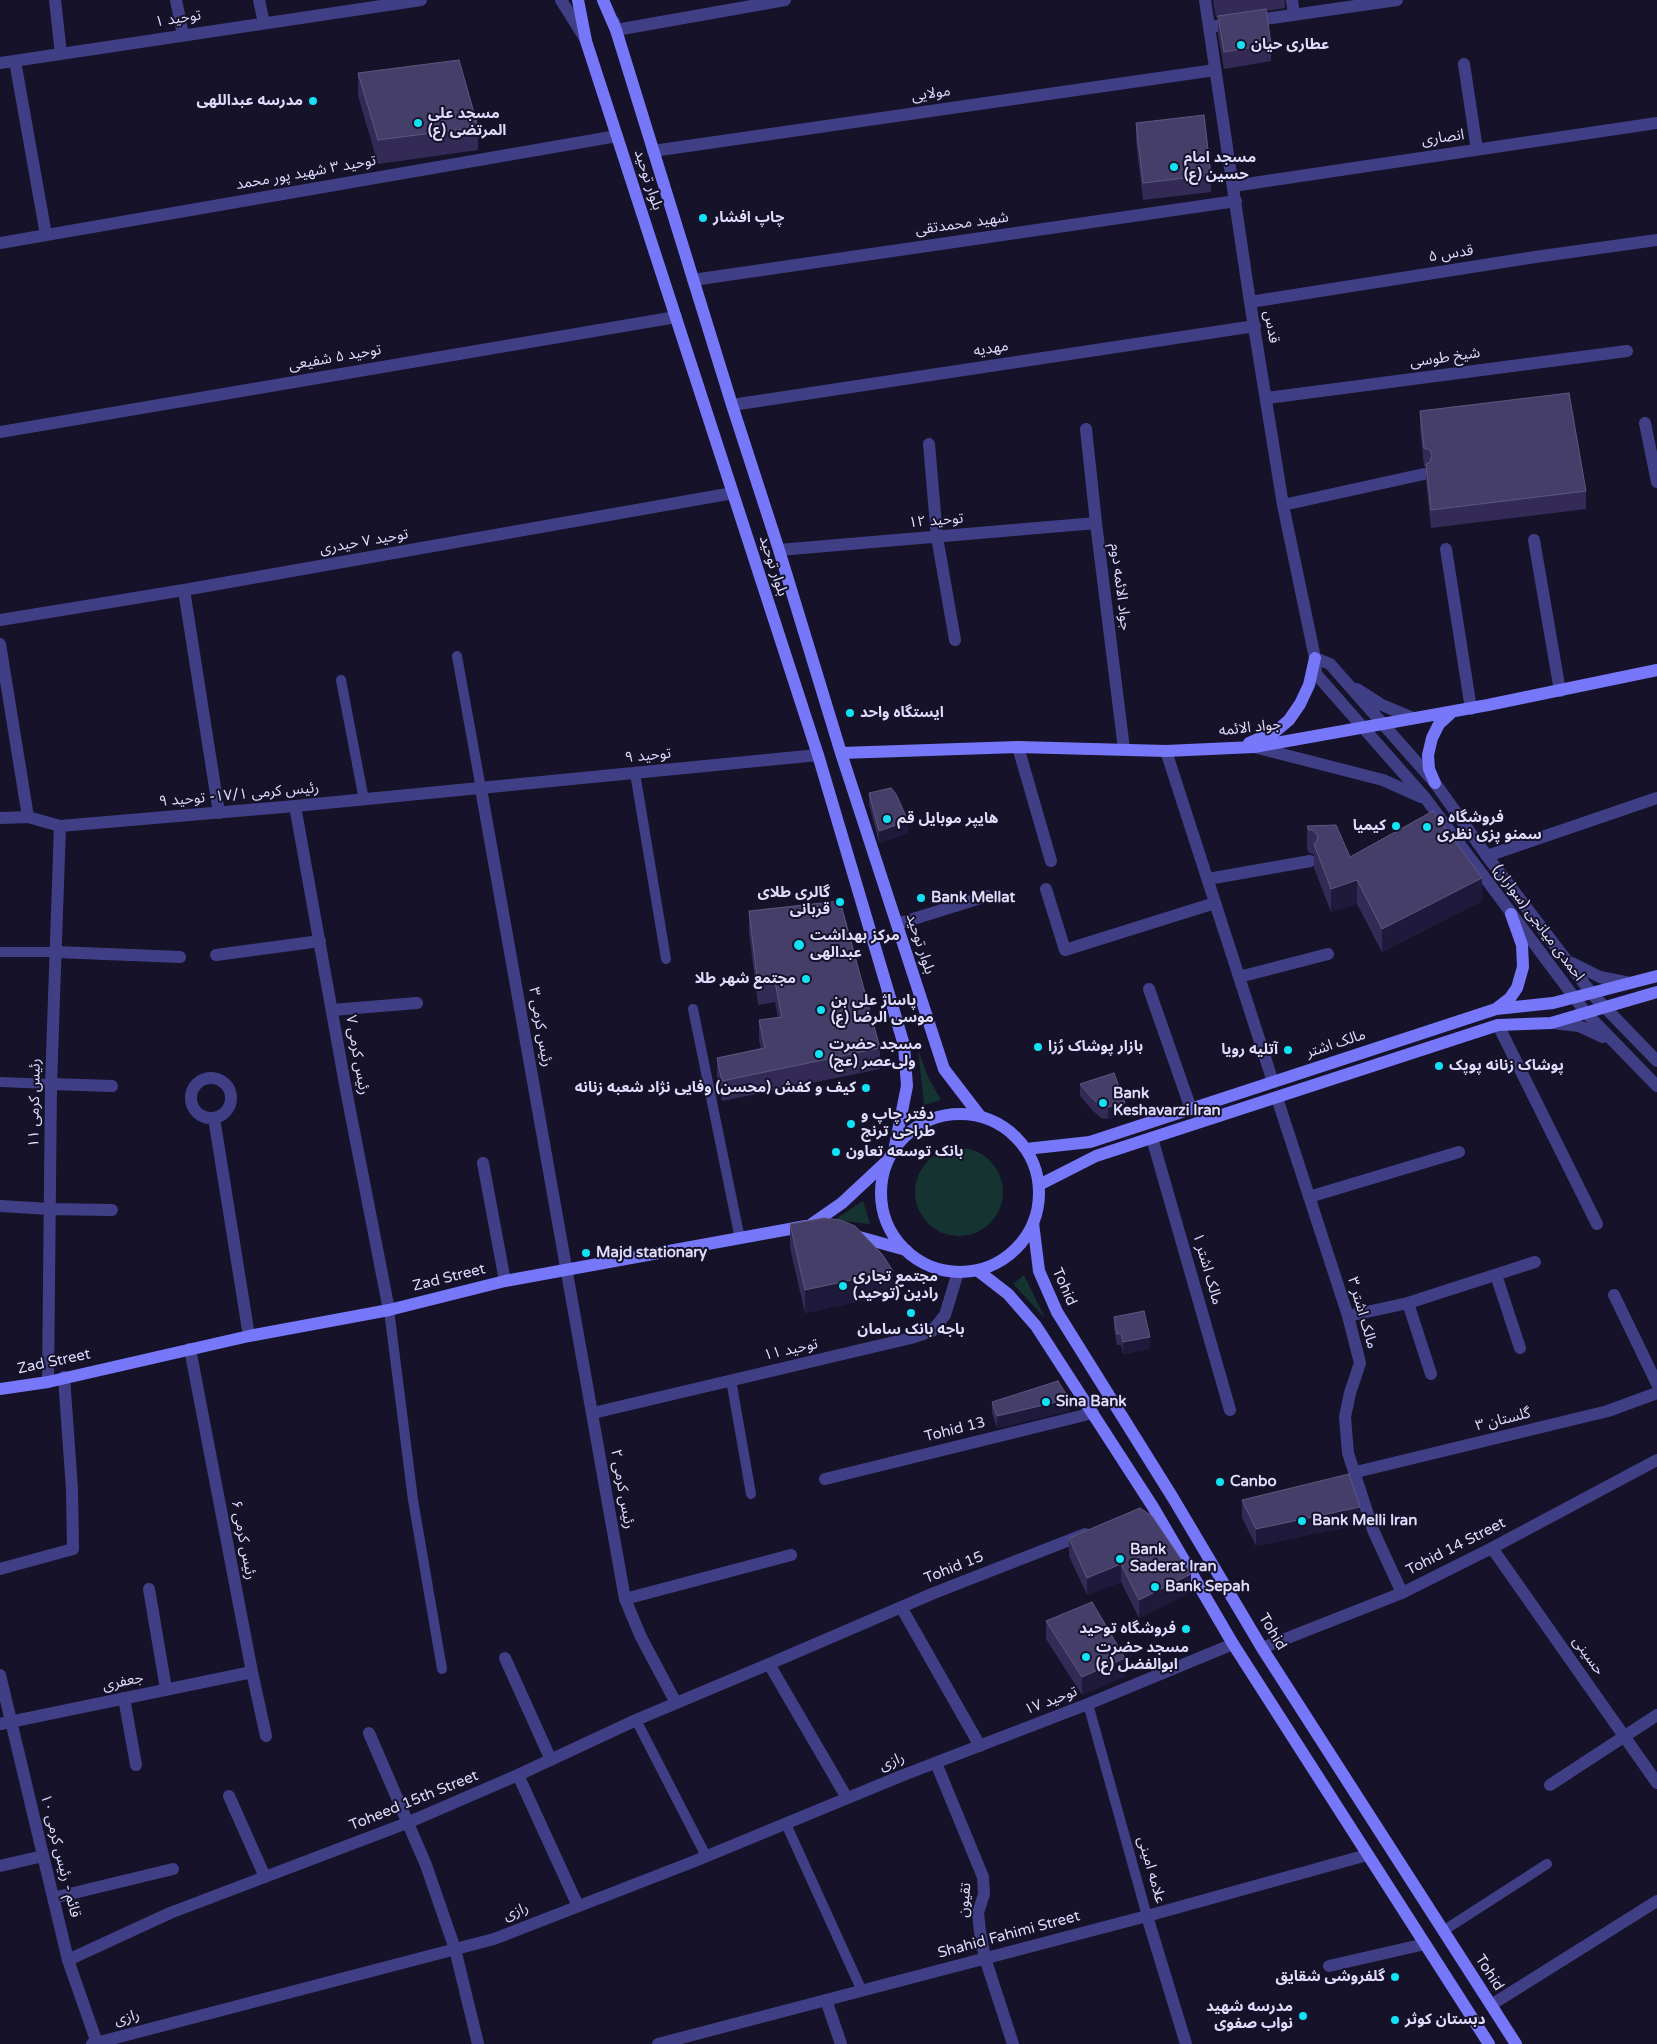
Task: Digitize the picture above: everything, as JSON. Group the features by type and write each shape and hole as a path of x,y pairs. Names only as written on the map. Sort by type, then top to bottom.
{"main road":[{"name":"بلوار توحید","path":"578,0 586,41 818,755 904,1045 907,1086 896,1146"},
{"name":"بلوار توحید","path":"603,0 616,30 732,405 780,550 841,753 944,1069 980,1116"},
{"path":"1234,748 1276,731 1288,720 1300,704 1309,685 1315,658"},
{"name":"جواد الائمه","path":"841,753 1018,746 1166,751 1254,747 1381,723 1470,709 1657,670"},
{"path":"1435,783 1429,769 1428,755 1432,738 1439,724 1452,712"},
{"path":"1496,1009 1510,998 1517,988 1523,967 1522,944 1510,914"},
{"name":"مالک اشتر","path":"1026,1149 1090,1142 1496,1009 1553,1003 1657,976"},
{"path":"1039,1185 1096,1156 1498,1025 1551,1023 1657,992"},
{"path":"962,1114 980,1116 998,1123 1014,1135 1026,1149 1034,1166 1039,1185 1038,1204 1033,1223 1024,1239 1011,1253 995,1264 977,1270 958,1272 939,1269 906,1250 893,1236 885,1219 881,1200 881,1181 886,1162 896,1146 909,1132 924,1121 943,1115 962,1114"},
{"name":"Zad Street","path":"0,1389 48,1382 250,1336 389,1310 505,1281 809,1226 842,1203 886,1162"},
{"name":"Tohid","path":"1033,1223 1039,1271 1057,1312 1262,1648 1516,2044"},
{"path":"809,1226 906,1250"},
{"path":"977,1270 1008,1294 1036,1326 1153,1507 1233,1644 1489,2044"}],"street":[{"path":"55,0 61,54"},
{"path":"176,0 183,35"},
{"path":"259,0 264,23"},
{"name":"توحید ۱","path":"0,63 264,23 349,5 421,0"},
{"path":"560,0 586,41"},
{"path":"609,0 616,30 785,0"},
{"name":"قدس","path":"1205,0 1250,302 1284,505 1315,658 1316,674 1361,727"},
{"path":"1292,0 1294,15"},
{"path":"1209,27 1398,0"},
{"path":"15,61 46,235"},
{"path":"1464,64 1477,150"},
{"name":"مولایی","path":"653,151 1214,70"},
{"name":"انصاری","path":"1233,186 1657,123"},
{"name":"توحید ۳ شهيد پور محمد","path":"0,243 617,136"},
{"name":"شهید محمدتقی","path":"693,280 1236,201"},
{"name":"قدس ۵","path":"1250,302 1535,257 1657,240"},
{"name":"توحید ۵ شفیعی","path":"0,432 676,317"},
{"name":"مهدیه","path":"732,405 1254,326"},
{"name":"شیخ طوسی","path":"1267,398 1627,351"},
{"path":"1645,423 1657,482"},
{"name":"جواد الائمه دوم","path":"1086,429 1124,749"},
{"path":"929,444 937,537 955,640"},
{"path":"1284,505 1424,474"},
{"name":"توحید ۷ حیدری","path":"0,620 184,590 732,493"},
{"name":"توحید ۱۲","path":"780,550 1096,524"},
{"path":"1534,540 1560,691"},
{"path":"1446,549 1470,709"},
{"path":"184,590 219,813"},
{"path":"0,644 28,817"},
{"path":"1315,658 1330,664 1381,723"},
{"path":"1343,680 1382,705 1413,718"},
{"name":"احمدی میانجی (سواران)","path":"1381,723 1435,783 1486,856 1592,994 1657,1061"},
{"name":"احمدی میانجی (سواران)","path":"1361,727 1426,799 1510,914 1586,1013 1614,1044 1657,1086"},
{"path":"1018,746 1051,861"},
{"path":"1254,747 1383,780 1426,799"},
{"path":"1166,751 1273,1082"},
{"name":"توحید ۹","path":"481,789 818,755"},
{"name":"رئیس کرمی ۱۷/۱- توحید ۹","path":"0,818 28,817 60,826 481,789"},
{"name":"رئیس کرمی ۳","path":"481,789 568,1270"},
{"path":"1486,856 1657,798"},
{"name":"رئیس کرمی ۷","path":"295,806 389,1310"},
{"name":"رئیس کرمی ۱۱","path":"48,1382 52,1084 60,826"},
{"path":"1208,880 1310,861"},
{"path":"1046,889 1065,950 1215,902"},
{"path":"897,924 987,896"},
{"path":"216,955 320,941"},
{"path":"56,952 180,956"},
{"path":"1239,977 1328,954"},
{"path":"1566,959 1600,977 1633,983"},
{"path":"1149,989 1190,1109"},
{"path":"332,1010 417,1003"},
{"path":"1551,1023 1579,1026 1614,1044"},
{"path":"1498,1025 1597,1224"},
{"path":"52,1084 112,1086"},
{"name":"مالک اشتر ۳","path":"1277,1098 1348,1316 1360,1364 1350,1393 1345,1417 1348,1453 1356,1472 1373,1530 1402,1593"},
{"path":"214,1118 250,1336"},
{"name":"مالک اشتر ۱","path":"1152,1138 1230,1410"},
{"path":"1309,1197 1459,1152"},
{"path":"483,1163 505,1281"},
{"path":"0,1206 112,1210"},
{"path":"1348,1316 1408,1303 1535,1262"},
{"name":"رئیس کرمی ۲","path":"568,1270 625,1600 641,1637 676,1703"},
{"name":"توحید ۱۱","path":"593,1413 911,1338 932,1331 946,1315 958,1272"},
{"path":"1496,1274 1520,1348"},
{"path":"1614,1295 1657,1384"},
{"path":"1408,1303 1431,1374"},
{"name":"رئیس کرمی ۶","path":"190,1349 266,1736"},
{"path":"0,1569 73,1549 72,1489 64,1377"},
{"name":"گلستان ۳","path":"1356,1472 1598,1413 1657,1393"},
{"name":"Tohid 13","path":"825,1479 1092,1413"},
{"name":"Tohid 14 Street","path":"1262,1648 1402,1593 1492,1548 1657,1460"},
{"path":"1139,1513 1153,1507"},
{"name":"Tohid 15","path":"769,1664 901,1607 1096,1530"},
{"name":"حسینی","path":"1492,1548 1657,1783"},
{"path":"625,1600 791,1555"},
{"path":"149,1589 166,1689"},
{"path":"901,1607 980,1746"},
{"name":"توحید ۱۷","path":"936,1763 1088,1704 1233,1644"},
{"path":"505,1658 551,1760"},
{"path":"769,1664 847,1798"},
{"name":"Toheed 15th Street","path":"68,1960 170,1913 407,1823 518,1776 636,1720 769,1664"},
{"name":"جعفری","path":"5,1722 252,1672"},
{"name":"قائم - رئیس کرمی ۱۰","path":"0,1675 5,1722 43,1856 68,1960 95,2043"},
{"path":"124,1698 136,1765"},
{"path":"1550,1785 1657,1715"},
{"path":"369,1733 426,1865 455,1949 478,2044"},
{"name":"رازی","path":"95,2043 494,1939 936,1763"},
{"name":"تقیون","path":"936,1763 983,1877 984,1894 978,1913 980,1932 985,1958 1013,2044"},
{"path":"518,1776 578,1906"},
{"path":"229,1796 265,1877"},
{"name":"Shahid Fahimi Street","path":"658,2044 1147,1916 1367,1855"},
{"path":"0,1866 43,1856"},
{"path":"53,1898 173,1869"},
{"path":"1491,2005 1657,1901"},
{"name":"علامه امینی","path":"1147,1916 1186,2044"},
{"path":"1329,1966 1424,1944"},
{"path":"826,2000 841,2044"}],"lane":[{"path":"458,656 481,789"},
{"path":"341,680 364,800"},
{"path":"635,773 666,959"},
{"path":"0,952 56,952"},
{"path":"693,1010 740,1239"},
{"path":"0,1082 52,1084"},
{"path":"389,1310 413,1500 442,1668"},
{"path":"731,1380 751,1494"},
{"name":"علامه امینی","path":"1088,1704 1147,1916"},
{"path":"636,1720 706,1856"},
{"path":"786,1824 862,1991"},
{"path":"1443,1931 1547,1864"}],"green space":[{"path":"918,1050 929,1079 941,1100 924,1105"},
{"path":"959,1148 976,1152 990,1161 999,1175 1003,1192 999,1209 990,1223 976,1232 959,1236 942,1232 928,1223 919,1209 915,1192 919,1175 928,1161 942,1152"},
{"path":"863,1201 870,1224 834,1220"},
{"path":"1024,1275 1045,1318 1013,1284"}],"building":[{"path":"1266,9 1271,44 1224,52 1218,16"},
{"name":"مسجد علی المرتضی (ع)","path":"459,60 478,127 378,140 358,73"},
{"name":"مسجد امام حسین (ع)","path":"1204,115 1211,175 1143,183 1136,123"},
{"path":"1569,393 1586,491 1431,510 1426,464 1430,462 1432,455 1430,450 1424,448 1420,411"},
{"name":"هایپر موبایل قم","path":"891,788 896,794 908,821 879,831 869,793"},
{"path":"1433,811 1482,878 1382,929 1357,880 1331,889 1314,844 1318,836 1313,830 1309,830 1307,826 1336,825 1350,857"},
{"path":"840,901 880,1048 722,1081 717,1058 765,1048 759,1020 782,1017 775,982 758,985 749,911"},
{"path":"1114,1073 1125,1103 1108,1107 1101,1106 1080,1084"},
{"path":"824,1218 840,1220 855,1226 882,1254 893,1271 805,1290 790,1224"},
{"path":"1144,1311 1150,1337 1123,1342 1121,1333 1117,1334 1114,1317"},
{"path":"1058,1381 1069,1399 997,1416 992,1402"},
{"path":"1349,1474 1360,1507 1256,1529 1242,1500"},
{"path":"1140,1508 1152,1516 1191,1574 1139,1600 1121,1564 1087,1578 1069,1538"},
{"path":"1092,1602 1125,1658 1082,1677 1046,1621"}],"place":[{"name":"عطاری حیان","path":"1241,45"},
{"name":"مدرسه عبداللهی","path":"313,101"},
{"name":"مسجد علی المرتضی (ع)","path":"418,123"},
{"name":"مسجد امام حسین (ع)","path":"1174,167"},
{"name":"چاپ افشار","path":"703,218"},
{"name":"ایستگاه واحد","path":"850,713"},
{"name":"هایپر موبایل قم","path":"887,819"},
{"name":"کیمیا","path":"1396,826"},
{"name":"فروشگاه و سمنو پزی نظری","path":"1427,827"},
{"name":"Bank Mellat","path":"921,898"},
{"name":"گالری طلای قربانی","path":"840,902"},
{"name":"مرکز بهداشت عبدالهی","path":"799,945"},
{"name":"مجتمع شهر طلا","path":"806,979"},
{"name":"پاساژ علی بن موسی الرضا (ع)","path":"821,1010"},
{"name":"بازار پوشاک رُزا","path":"1038,1047"},
{"name":"آتلیه رویا","path":"1288,1050"},
{"name":"مسجد حضرت ولی‌عصر (عج)","path":"819,1054"},
{"name":"پوشاک زنانه پوپک","path":"1439,1066"},
{"name":"کیف و کفش (محسن) وفایی نژاد شعبه زنانه","path":"866,1088"},
{"name":"Bank Keshavarzi Iran","path":"1103,1103"},
{"name":"دفتر چاپ و طراحی ترنج","path":"851,1124"},
{"name":"بانک توسعه تعاون","path":"836,1152"},
{"name":"Majd stationary","path":"586,1253"},
{"name":"مجتمع تجاری رادین (توحید)","path":"843,1286"},
{"name":"باجه بانک سامان","path":"911,1313"},
{"name":"Sina Bank","path":"1046,1402"},
{"name":"Canbo","path":"1220,1482"},
{"name":"Bank Melli Iran","path":"1302,1521"},
{"name":"Bank Saderat Iran","path":"1120,1559"},
{"name":"Bank Sepah","path":"1155,1587"},
{"name":"فروشگاه توحید","path":"1186,1629"},
{"name":"مسجد حضرت ابوالفضل (ع)","path":"1086,1657"},
{"name":"گلفروشی شقایق","path":"1395,1977"},
{"name":"مدرسه شهید نواب صفوی","path":"1303,2016"},
{"name":"دبستان کوثر","path":"1395,2020"}]}
